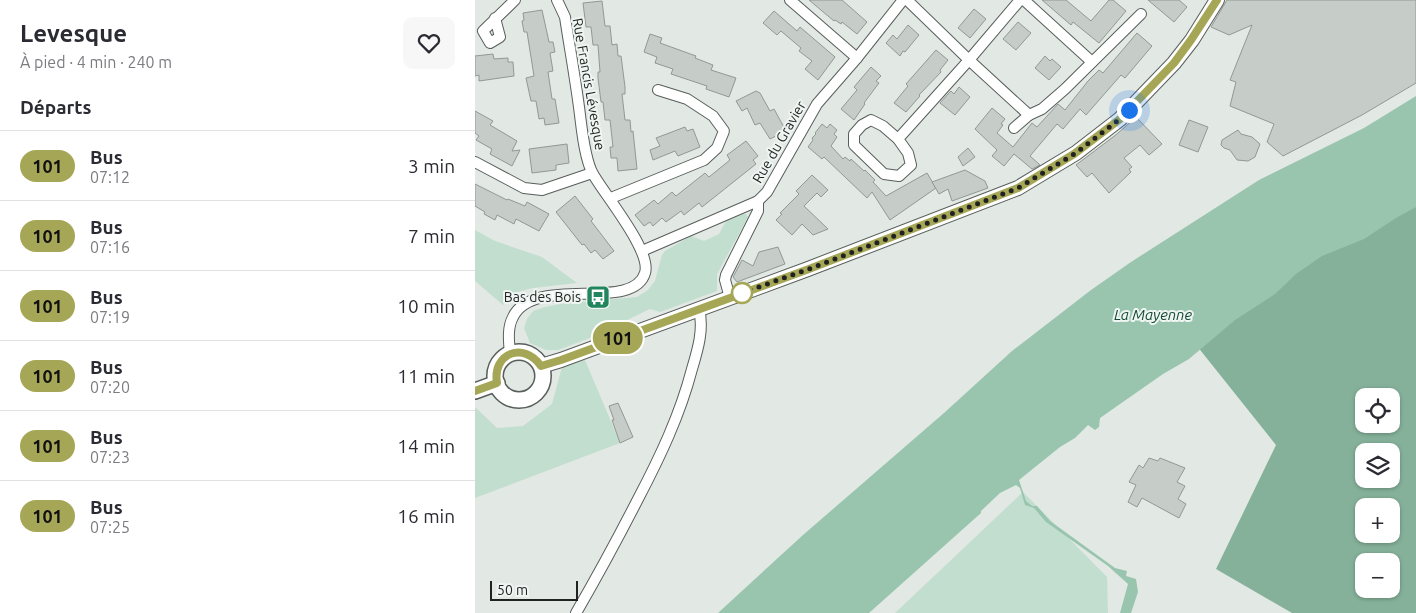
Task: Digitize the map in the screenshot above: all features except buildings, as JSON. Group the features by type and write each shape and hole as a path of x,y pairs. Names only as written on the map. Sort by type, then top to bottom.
{"main road":[{"path":"524,353 531,356 541,366 543,381 540,388 528,398 520,400 506,395 500,390 497,383 497,369 504,358 510,354 524,353"},
{"path":"475,391 497,383"}],"street":[{"path":"495,18 515,0"},
{"name":"Rue Francis Lévesque","path":"510,354 509,333 512,318 526,302 552,296 627,290 641,281 645,272 646,264 642,251 611,198 592,173 581,130 565,17 557,0"},
{"path":"790,0 857,58"},
{"name":"Rue du Gravier","path":"642,251 758,201 767,192 776,178 817,104 857,58 903,0"},
{"path":"907,0 1029,115"},
{"path":"897,138 1022,0 1092,62"},
{"path":"541,366 730,298 1006,194 1052,169 1092,142 1120,119 1174,63 1217,0"},
{"path":"1014,128 1029,115 1042,109 1141,14"},
{"path":"611,198 704,160 717,148 724,131 713,116 687,99 658,90"},
{"path":"871,120 883,126 897,138 908,153 911,165 899,176 883,174 854,145 853,134 862,125 871,120"},
{"path":"475,162 525,188 542,190 592,173"},
{"path":"730,298 725,280 726,275 758,212 758,201"},
{"path":"576,613 606,562 666,442 681,407 697,350 701,323 699,309"}],"shaded area":[{"path":"1416,199 1416,613 1292,613 1216,569 1276,445 1193,341 1334,237"},
{"path":"746,214 748,217 717,274 717,291 660,312 650,309 625,321 619,327 558,350 546,350 530,343 524,328 527,319 533,311 560,304 637,297 648,290 655,281 662,255 665,251 691,236 704,241 719,234 726,221"},
{"path":"475,230 495,241 542,257 577,283 533,288 517,292 503,305 475,281"},
{"path":"585,360 620,443 475,498 475,407 497,428 523,426 552,404 562,367"},
{"path":"1023,492 1107,577 1108,613 895,613"}],"water":[{"name":"La Mayenne","path":"1416,96 1416,207 1364,239 1322,256 1296,274 1275,294 1235,320 1189,359 1163,374 1100,418 1099,427 1095,430 1088,425 1075,438 1060,447 1019,480 1026,501 1032,506 1037,506 1050,521 1115,568 1127,571 1126,576 1136,579 1138,592 1131,613 1120,613 1128,584 1108,566 1046,522 1034,508 1025,505 1020,488 1016,485 1000,493 981,513 869,613 718,613 803,535 944,413 1012,351 1091,290 1131,262 1259,180 1364,128"}],"bus line":[{"name":"101","path":"475,391 497,383 497,369 504,358 510,354 524,353 537,360 541,366 561,360 809,269 1018,188 1052,169 1092,142 1120,119 1174,63 1217,0"}],"place":[{"name":"Bas des Bois","path":"598,297"}],"route":[{"path":"742,293 1006,194 1052,169 1076,153 1092,142 1129,110"}]}
